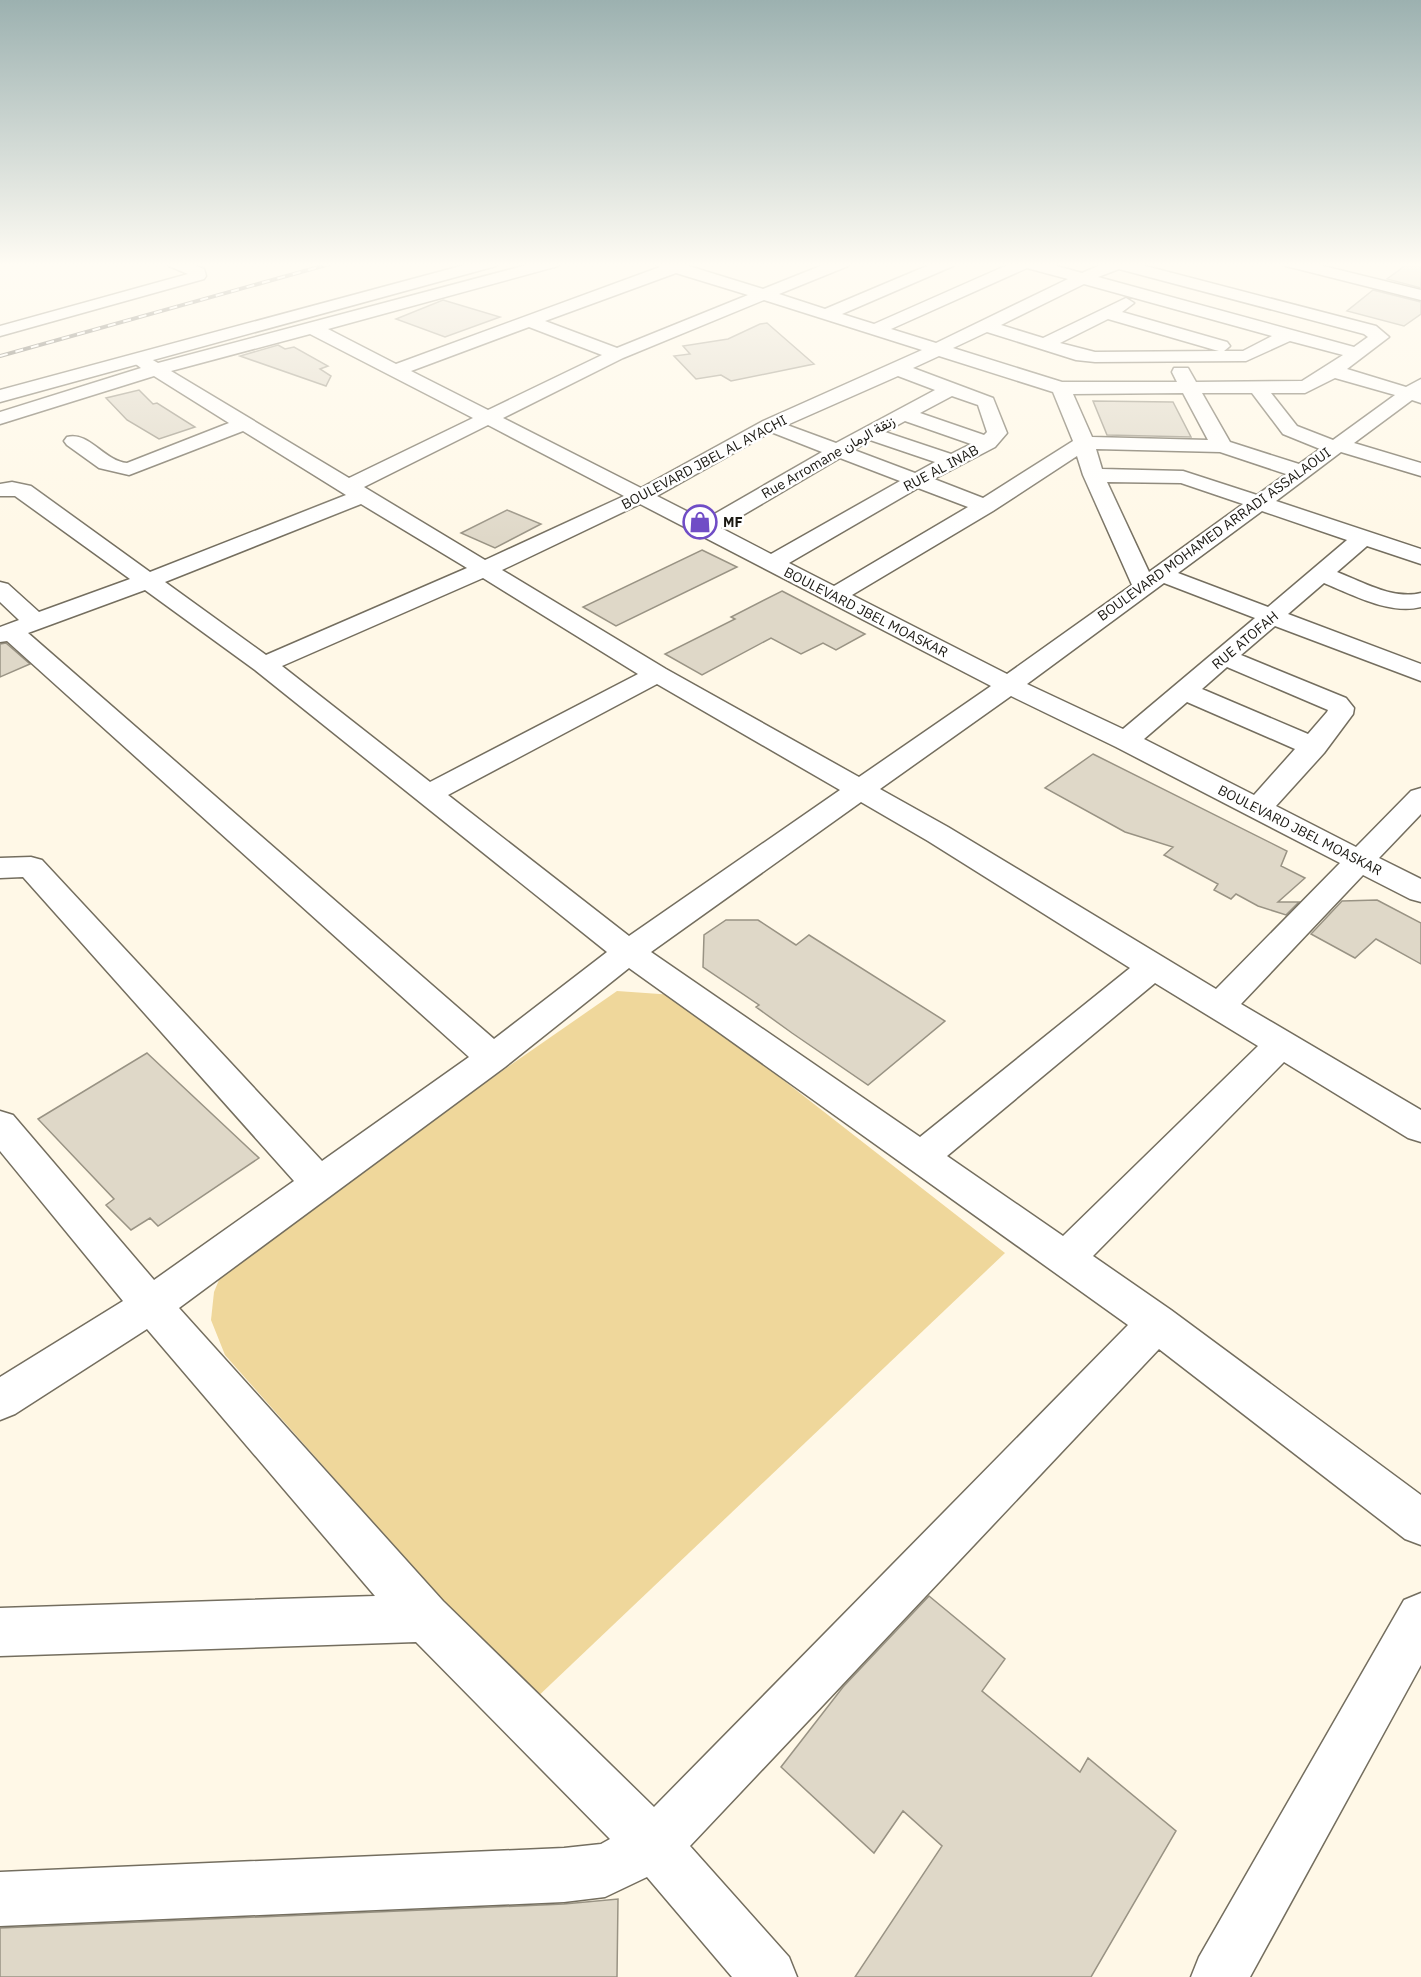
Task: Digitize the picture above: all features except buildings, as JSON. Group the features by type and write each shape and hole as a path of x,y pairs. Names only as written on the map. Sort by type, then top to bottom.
{"street":[{"path":"0,386 116,355"},
{"path":"0,418 176,355"},
{"path":"0,396 187,355"},
{"name":"BOULEVARD JBEL MOASKAR","path":"367,355 706,528 834,596 1009,685 1126,741 1421,892"},
{"path":"396,370 436,355"},
{"path":"15,629 147,581 354,491 489,417 614,355"},
{"name":"BOULEVARD JBEL AL AYACHI","path":"264,665 484,569 641,496 770,425 924,355"},
{"path":"952,355 1061,388 1258,388 1305,387 1356,355"},
{"path":"1080,355 1246,355"},
{"path":"1178,357 1182,355"},
{"path":"1178,357 1222,446"},
{"path":"146,364 657,674 862,789 1421,1128"},
{"name":"RUE AL INAB","path":"772,563 917,480 988,443 997,433 986,402 897,369"},
{"path":"1332,371 1417,392"},
{"path":"1061,388 1084,443 1094,476 1152,580 1273,618 1421,673"},
{"path":"1258,388 1290,430 1336,446 1421,470"},
{"name":"Rue Arromane زنقة الرمان","path":"706,528 903,414 951,389"},
{"name":"BOULEVARD MOHAMED ARRADI ASSALAOUI","path":"0,1401 151,1305 318,1182 493,1058 628,952 1009,685 1336,446 1417,392"},
{"path":"903,414 988,443"},
{"path":"74,441 109,466 116,469 129,469 244,424"},
{"path":"770,425 985,506"},
{"path":"868,434 954,462"},
{"path":"834,596 985,506 1084,443 1222,446 1301,472"},
{"path":"1094,476 1182,477 1421,557"},
{"path":"0,490 12,488 23,491 264,665 628,952 1064,1260 1157,1323 1421,1523"},
{"name":"RUE ATOFAH","path":"1126,741 1273,618 1364,537"},
{"path":"1323,574 1394,601 1412,604 1421,600"},
{"path":"0,589 15,629 493,1058"},
{"path":"1224,657 1340,706 1342,710 1314,747 1258,809"},
{"path":"429,794 657,674"},
{"path":"1183,692 1314,747"},
{"path":"1220,1006 1421,797"},
{"path":"0,868 31,867 318,1182"},
{"path":"921,1157 1153,967"},
{"path":"1064,1260 1282,1043"},
{"path":"1,1129 151,1305 426,1618 654,1845 769,1977"},
{"path":"0,1899 564,1875 605,1870 654,1845 1157,1323"},
{"path":"1219,1977 1421,1617"},
{"path":"0,1632 426,1618"}],"shaded area":[{"path":"617,991 674,995 1005,1253 532,1702 225,1355 211,1320 214,1292 226,1263"}],"place":[{"name":"MF","path":"700,522"}]}
